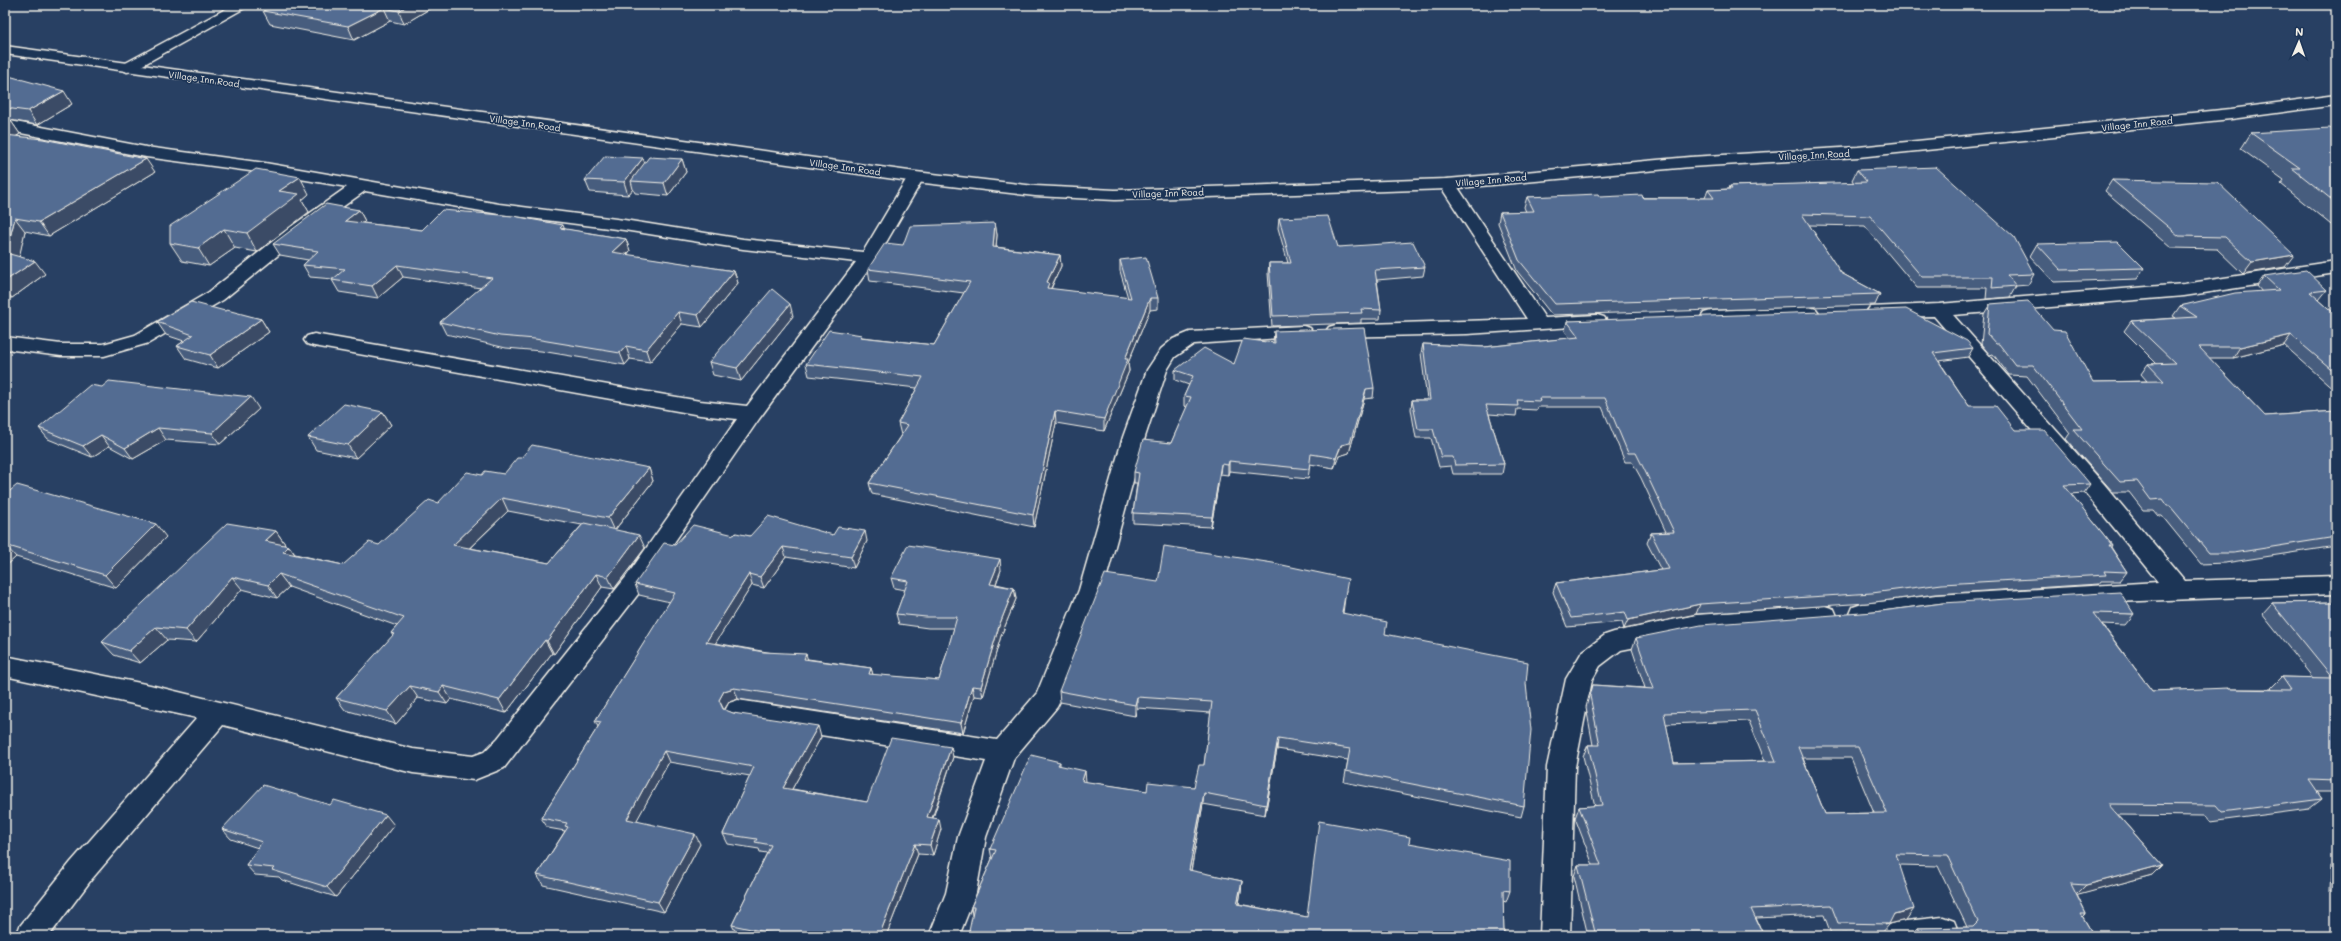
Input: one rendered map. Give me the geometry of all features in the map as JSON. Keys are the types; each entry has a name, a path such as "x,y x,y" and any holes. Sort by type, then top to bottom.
{"street":[{"path":"127,68 243,5"},
{"name":"Village Inn Road","path":"5,50 916,177 1035,191 1115,195 1447,184 1682,163 1858,152 1964,142 2223,115 2336,100"},
{"path":"5,125 138,150 362,185 499,209 624,225 743,244 868,258"},
{"path":"5,666 150,696 217,714 413,761 474,768 494,760 634,583 752,414 868,258 916,177"},
{"path":"1447,184 1539,323"},
{"path":"5,343 61,350 96,350 127,345 142,339 170,321 216,296 298,230 362,185"},
{"path":"1854,312 1938,310 2184,290 2336,267"},
{"path":"1938,310 2096,490 2179,591"},
{"path":"1694,317 1830,313"},
{"path":"944,936 961,893 972,837 1003,752 1048,699 1091,590 1130,452 1157,370 1168,353 1180,343 1206,336 1467,328 1539,323 1618,321"},
{"path":"314,340 700,408 752,414"},
{"path":"1555,936 1561,767 1571,709 1579,679 1591,658 1614,642 1696,625 1867,613 1936,604 2084,594 2336,585"},
{"path":"738,711 1003,752"},
{"path":"31,936 81,871 217,714"},
{"path":"1897,936 1951,930"}],"building":[{"path":"274,5 408,5 399,11 384,8 348,26 263,11"},
{"path":"5,75 64,91 28,111 5,108"},
{"path":"5,120 11,121 5,125"},
{"path":"2330,128 2336,133 2336,203 2292,168 2300,168 2251,133"},
{"path":"5,135 43,139 146,159 39,222 15,218 6,253 35,261 5,281"},
{"path":"605,156 643,158 624,182 585,180"},
{"path":"649,157 682,159 664,183 631,181"},
{"path":"1936,167 2014,237 2034,274 2007,275 2016,286 1992,288 1993,277 1922,277 1870,216 1802,214 1841,273 1880,294 1555,304 1519,260 1500,212 1534,211 1527,197 1598,194 1600,197 1642,195 1643,198 1714,198 1708,190 1732,189 1730,186 1867,182 1857,170"},
{"path":"256,169 300,177 279,191 299,194 247,233 224,229 198,248 170,243 170,226"},
{"path":"2112,180 2217,182 2294,255 2252,262 2225,237 2179,236"},
{"path":"326,204 359,210 345,221 422,230 442,210 513,216 563,225 560,228 626,239 612,252 734,271 698,315 678,312 646,350 626,346 620,353 535,339 500,336 440,322 492,278 397,265 372,286 332,280 345,269 303,265 318,251 273,244"},
{"path":"1328,216 1338,247 1413,242 1425,267 1375,270 1381,310 1361,309 1362,313 1273,316 1269,263 1291,263 1279,218"},
{"path":"995,223 993,247 1060,255 1047,282 1049,283 1047,288 1131,298 1120,260 1146,257 1158,298 1150,298 1125,359 1128,359 1104,419 1055,411 1033,515 869,483 908,425 898,423 923,377 806,364 829,330 862,335 860,337 934,345 970,282 868,269 885,243 903,245 910,226"},
{"path":"2118,242 2144,268 2061,270 2037,244"},
{"path":"2306,270 2327,290 2310,292 2336,315 2336,373 2291,335 2240,347 2199,347 2265,416 2336,411 2336,537 2234,553 2209,553 2170,506 2167,506 2162,499 2151,500 2137,481 2120,482 2073,429 2082,429 2033,365 2015,365 1999,344 1996,344 1987,334 1990,304 2028,301 2053,330 2065,331 2093,382 2164,381 2148,364 2175,363 2131,321 2197,317 2180,306 2235,293 2279,290 2264,276"},
{"path":"772,289 790,304 737,368 709,362"},
{"path":"191,302 261,319 210,355 177,346 193,335 157,322"},
{"path":"1906,309 1967,341 1973,348 1933,353 1969,406 1996,406 2015,430 2044,430 2090,484 2064,485 2112,545 2109,545 2127,572 2104,571 2106,575 1942,584 1872,593 1700,604 1628,620 1625,612 1571,618 1556,583 1669,569 1651,533 1674,532 1636,453 1628,453 1605,398 1539,398 1540,401 1517,400 1518,406 1486,405 1504,464 1455,465 1453,457 1441,457 1433,429 1418,429 1412,400 1430,400 1423,344 1484,347 1579,337 1567,321"},
{"path":"1364,328 1374,388 1366,389 1350,443 1341,445 1336,458 1311,454 1309,469 1229,461 1228,465 1221,464 1212,517 1133,513 1139,473 1134,472 1143,440 1171,443 1191,397 1184,396 1193,376 1175,370 1204,348 1234,364 1243,339 1275,343 1274,331"},
{"path":"109,381 251,397 212,433 158,428 125,448 101,435 83,446 39,428 90,385 102,387"},
{"path":"344,404 383,412 348,445 308,437"},
{"path":"532,445 649,468 608,518 502,498 453,545 549,563 584,523 639,535 608,577 596,574 547,641 545,640 499,700 443,686 439,692 410,686 387,711 336,698 394,634 391,633 404,618 279,574 268,585 232,577 186,630 156,627 129,651 102,642 227,523 276,531 265,541 289,546 283,552 343,565 369,542 379,545 429,500 438,503 467,472 482,475 485,471 504,474 517,458 521,458"},
{"path":"17,485 156,524 105,575 5,545 5,495"},
{"path":"768,516 833,535 838,527 865,531 851,557 783,547 760,577 749,574 706,642 764,652 806,654 804,659 871,668 869,674 939,680 957,617 926,617 896,614 908,581 891,578 908,545 1000,559 990,584 1014,588 999,626 981,687 972,686 961,723 734,688 724,691 719,700 723,709 733,713 818,726 783,788 867,802 891,738 951,747 927,817 939,819 930,845 915,844 879,936 784,936 732,925 771,845 755,842 757,839 723,834 754,767 664,751 627,819 695,834 658,902 537,875 568,827 565,826 567,823 541,818 601,722 595,721 675,593 635,584 664,543 675,545 693,525 734,535 736,533 750,536"},
{"path":"1164,546 1273,563 1348,579 1342,613 1387,622 1385,634 1528,662 1526,684 1531,730 1524,806 1346,771 1350,749 1278,738 1266,805 1204,793 1189,870 1242,881 1237,904 1307,917 1319,821 1410,837 1409,843 1510,861 1510,891 1503,890 1504,936 968,936 974,907 971,907 996,850 990,849 1031,755 1060,762 1058,765 1085,771 1082,781 1147,791 1148,782 1194,787 1199,765 1204,765 1212,702 1137,697 1135,705 1059,691 1105,574 1158,582"},
{"path":"2120,592 2134,614 2093,613 2152,691 2228,688 2291,690 2282,677 2333,678 2272,603 2336,602 2336,781 2309,780 2322,799 2222,812 2216,805 2108,804 2162,865 2086,885 2071,884 2086,914 2081,914 2094,936 1923,936 1918,928 1973,927 1978,922 1947,855 1896,854 1914,909 1894,914 1889,924 1838,923 1831,905 1751,909 1762,932 1720,936 1596,936 1578,865 1601,865 1579,807 1602,805 1588,745 1600,745 1590,696 1593,685 1654,689 1636,638 1701,625 1874,612 1943,603","holes":["1755,710 1776,761 1674,763 1664,713","1798,747 1858,747 1887,813 1825,814"]},
{"path":"263,785 330,805 334,800 386,815 327,887 272,870 274,868 246,865 262,842 222,829"}]}
